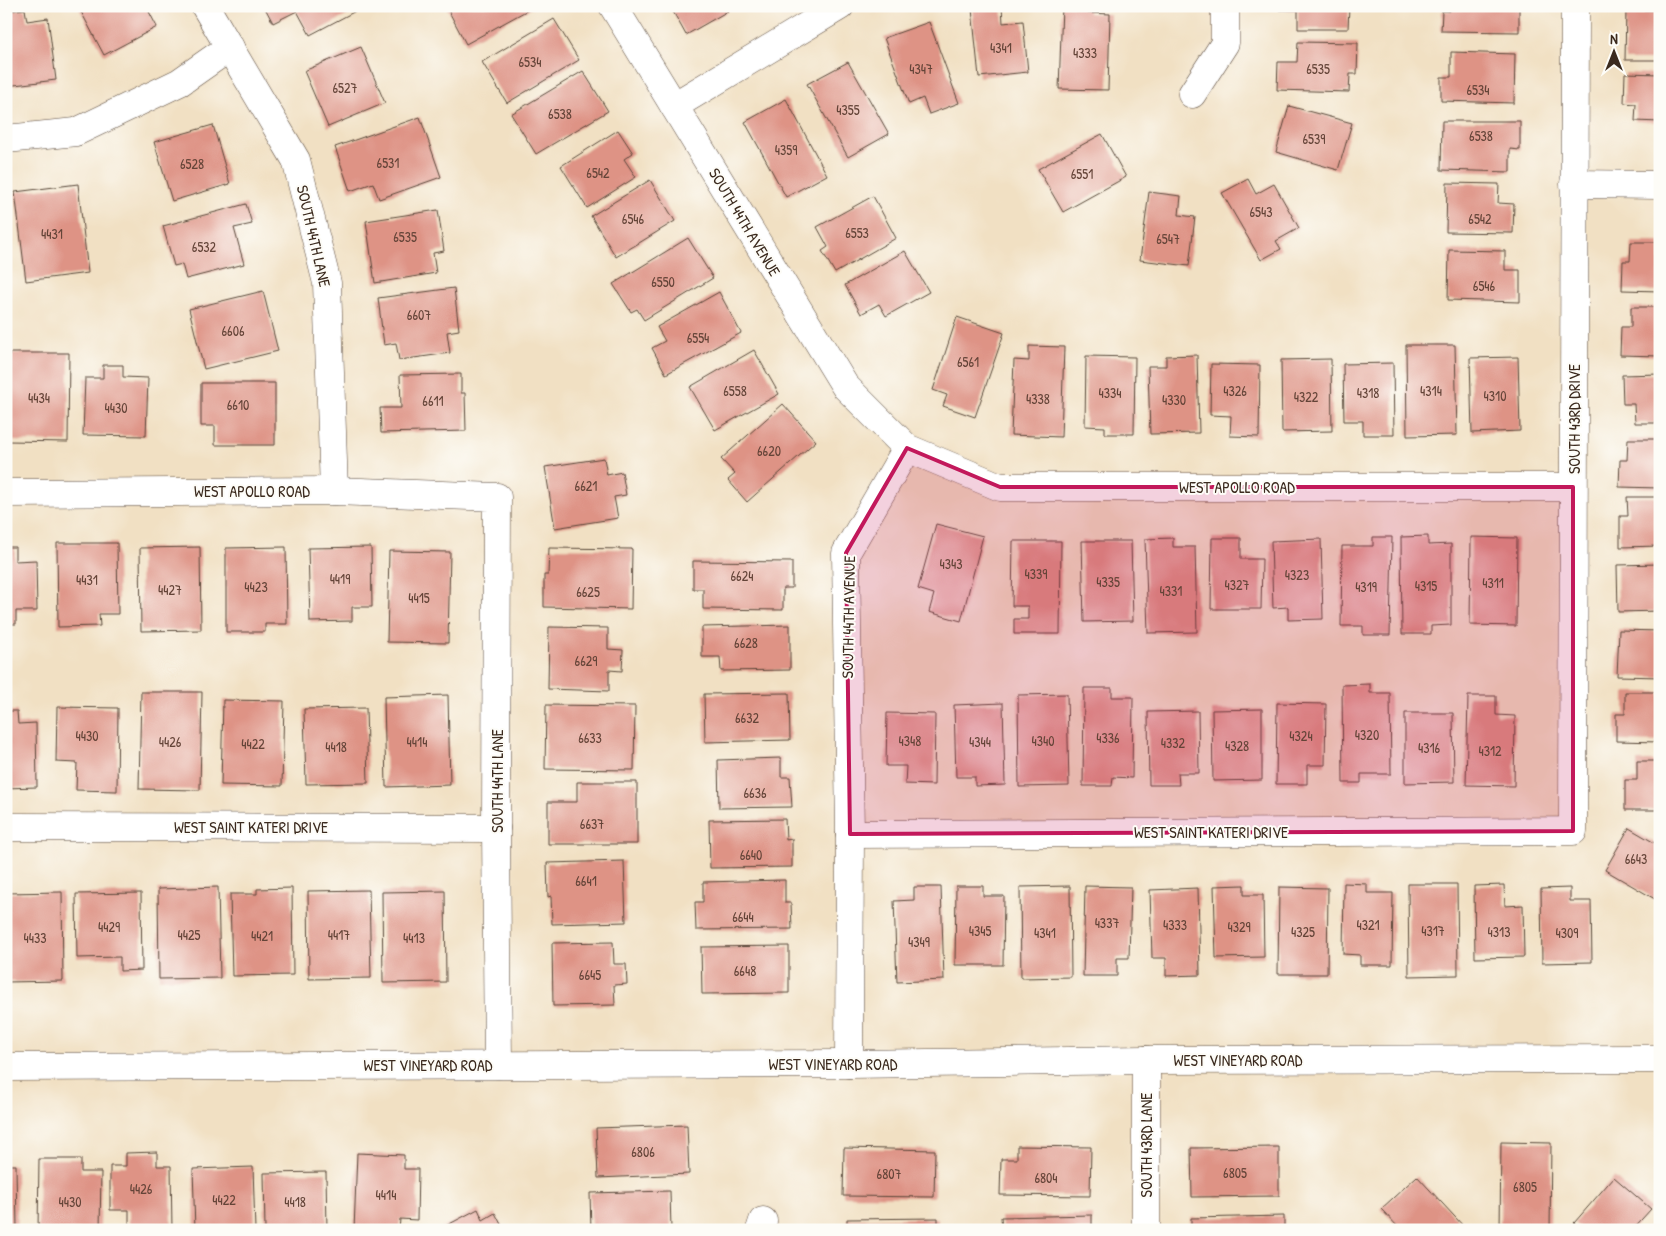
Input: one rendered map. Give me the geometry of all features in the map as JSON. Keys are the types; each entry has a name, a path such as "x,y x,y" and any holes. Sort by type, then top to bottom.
{"street":[{"name":"SOUTH 44TH LANE","path":"205,6 296,160 327,283 334,491"},
{"name":"SOUTH 44TH AVENUE","path":"613,6 845,386 907,448 846,553 850,834 849,1064"},
{"path":"674,106 840,6"},
{"path":"1192,94 1226,43 1226,6"},
{"name":"SOUTH 43RD DRIVE","path":"1573,831 1575,6"},
{"path":"6,139 76,132 180,82 230,47"},
{"path":"1574,184 1660,185"},
{"name":"WEST APOLLO ROAD","path":"907,448 1000,487 1574,486"},
{"name":"WEST APOLLO ROAD","path":"6,493 334,491 497,497"},
{"name":"SOUTH 44TH LANE","path":"497,497 496,828 498,1065"},
{"name":"WEST SAINT KATERI DRIVE","path":"6,827 496,828"},
{"name":"WEST SAINT KATERI DRIVE","path":"850,834 1573,831"},
{"name":"WEST VINEYARD ROAD","path":"6,1067 1660,1059"},
{"name":"SOUTH 43RD LANE","path":"1146,1060 1146,1230"}],"highlighted area":[{"path":"907,448 1000,487 1573,487 1573,831 850,834 846,553"}],"building":[{"path":"78,6 146,6 157,27 104,55"},
{"path":"264,6 365,6 310,35 297,11 273,23"},
{"path":"446,6 535,6 466,44"},
{"path":"670,6 725,6 728,11 686,35"},
{"path":"1002,6 1003,23 1023,21 1028,72 979,77 972,9"},
{"path":"1062,6 1089,6 1088,13 1110,14 1108,90 1059,89"},
{"path":"1280,6 1349,6 1348,29 1298,29 1298,10 1279,10"},
{"path":"1450,6 1519,6 1519,32 1441,31 1442,11 1450,11"},
{"path":"25,9 27,21 48,18 56,80 6,86 6,11"},
{"path":"1626,10 1660,10 1660,60 1625,60"},
{"path":"554,19 579,60 507,103 482,62"},
{"path":"929,22 959,103 929,114 923,98 909,104 884,38"},
{"path":"1298,42 1358,43 1357,74 1350,74 1349,92 1277,90 1278,62 1297,62"},
{"path":"361,47 385,103 328,127 304,71"},
{"path":"1451,52 1515,54 1514,103 1441,101 1441,77 1451,77"},
{"path":"848,62 889,134 848,157 807,84"},
{"path":"583,71 608,111 536,154 511,114"},
{"path":"1625,73 1660,74 1660,122 1635,121 1636,104 1624,103"},
{"path":"786,99 827,175 786,197 745,122"},
{"path":"1289,106 1352,123 1338,170 1276,152"},
{"path":"420,117 441,177 379,199 373,183 350,191 335,147"},
{"path":"1442,121 1520,121 1520,150 1510,149 1510,172 1441,170"},
{"path":"213,125 230,184 172,201 154,142"},
{"path":"618,130 633,153 624,159 636,177 587,208 561,166"},
{"path":"1102,134 1126,177 1063,212 1038,169"},
{"path":"1248,179 1256,194 1274,184 1299,228 1276,241 1281,249 1261,260 1222,193"},
{"path":"650,180 675,221 616,257 591,216"},
{"path":"1447,183 1499,184 1498,203 1514,204 1513,233 1446,232"},
{"path":"78,184 88,273 26,281 15,192"},
{"path":"1149,192 1181,196 1179,215 1195,217 1189,266 1140,260"},
{"path":"873,196 896,238 835,273 822,251 828,247 817,227"},
{"path":"246,204 252,224 234,228 244,264 186,279 182,264 174,266 163,226"},
{"path":"438,210 444,251 433,253 436,273 375,283 366,221"},
{"path":"688,238 713,278 644,320 637,309 631,312 613,284"},
{"path":"1631,242 1660,242 1660,291 1622,290 1623,261 1630,261"},
{"path":"1449,250 1505,251 1505,270 1520,270 1520,302 1448,300"},
{"path":"905,251 929,292 886,316 879,304 861,314 845,285"},
{"path":"454,288 459,330 447,332 450,353 399,360 396,343 384,345 378,298"},
{"path":"263,291 278,351 204,369 189,309"},
{"path":"719,292 741,333 666,374 652,348 665,341 657,327"},
{"path":"1631,307 1660,307 1660,356 1620,355 1621,327 1631,327"},
{"path":"957,317 1004,333 975,417 943,406 947,395 933,390"},
{"path":"1406,345 1455,345 1457,435 1407,436"},
{"path":"1029,346 1064,347 1061,437 1011,435 1014,360 1029,361"},
{"path":"754,350 779,394 715,430 690,387"},
{"path":"9,353 69,353 68,442 8,441"},
{"path":"1197,355 1199,433 1150,434 1148,366 1166,366 1166,356"},
{"path":"1086,356 1135,357 1134,434 1105,434 1105,427 1085,426"},
{"path":"1518,357 1520,431 1472,433 1470,358"},
{"path":"1331,359 1332,431 1282,432 1281,360"},
{"path":"1393,363 1394,435 1363,435 1363,421 1344,421 1343,364"},
{"path":"1211,364 1260,365 1259,437 1230,436 1231,416 1210,415"},
{"path":"103,365 123,365 123,377 148,378 146,436 83,435 85,378 103,378"},
{"path":"461,374 461,393 465,393 466,431 381,433 380,408 401,408 400,375"},
{"path":"1660,374 1660,423 1635,423 1634,404 1623,404 1622,375"},
{"path":"201,383 275,383 275,445 215,445 215,426 201,426"},
{"path":"783,404 816,441 747,502 728,480 735,474 721,459"},
{"path":"1628,439 1660,439 1660,488 1619,487 1620,460 1627,460"},
{"path":"604,458 607,475 622,472 626,495 614,497 618,518 555,528 545,467"},
{"path":"1627,497 1660,497 1660,546 1620,547 1620,516 1628,516"},
{"path":"936,524 983,536 961,621 929,612 934,594 918,589"},
{"path":"1428,536 1428,545 1451,544 1451,625 1431,626 1431,634 1402,634 1401,537"},
{"path":"1373,537 1392,537 1390,635 1363,635 1363,626 1341,626 1342,546 1373,546"},
{"path":"1471,537 1517,538 1516,626 1470,625"},
{"path":"1173,538 1173,547 1195,547 1197,632 1148,633 1145,539"},
{"path":"1212,538 1241,538 1241,559 1262,559 1261,609 1211,609"},
{"path":"1321,539 1323,619 1288,620 1288,607 1273,608 1271,541"},
{"path":"1013,541 1061,541 1060,634 1014,634 1014,619 1028,619 1028,606 1012,606"},
{"path":"1082,541 1131,541 1133,621 1084,622"},
{"path":"57,543 117,543 118,614 99,614 100,626 58,627"},
{"path":"6,547 15,547 15,561 36,560 37,611 16,611 16,624 6,624"},
{"path":"200,547 201,630 141,631 140,548"},
{"path":"286,547 287,624 265,624 265,632 226,632 226,548"},
{"path":"371,547 372,607 352,607 352,621 310,622 308,548"},
{"path":"549,548 632,549 631,609 544,607 544,575 548,575"},
{"path":"389,551 450,552 448,643 387,642"},
{"path":"693,561 792,562 792,588 783,588 783,610 703,609 703,589 693,589"},
{"path":"1660,564 1660,611 1618,612 1617,565"},
{"path":"790,625 790,670 721,671 720,657 702,657 702,627"},
{"path":"549,627 608,628 608,649 623,650 622,671 609,670 609,691 548,689"},
{"path":"1619,630 1660,631 1660,677 1617,676"},
{"path":"1370,684 1370,693 1390,693 1391,774 1361,774 1361,783 1343,783 1342,685"},
{"path":"1084,688 1112,688 1112,697 1133,697 1132,778 1113,777 1112,786 1083,786"},
{"path":"141,692 202,692 200,790 139,789"},
{"path":"1625,692 1660,692 1660,742 1616,741 1616,714 1625,714"},
{"path":"789,693 790,740 705,742 704,694"},
{"path":"1067,694 1069,786 1019,787 1018,695"},
{"path":"448,695 450,785 386,787 384,697"},
{"path":"1468,696 1496,696 1496,715 1515,716 1514,786 1466,785"},
{"path":"223,700 284,701 282,786 221,785"},
{"path":"1003,703 1005,785 975,786 975,777 956,777 954,705"},
{"path":"1277,703 1326,704 1325,765 1307,765 1307,784 1276,784"},
{"path":"546,705 635,706 634,770 545,769"},
{"path":"57,707 118,708 117,791 76,790 77,763 56,762"},
{"path":"366,708 368,783 306,784 304,709"},
{"path":"1262,709 1262,780 1213,781 1212,710"},
{"path":"6,711 17,711 18,724 36,723 37,787 6,788"},
{"path":"1198,711 1199,773 1178,773 1179,785 1149,785 1148,712"},
{"path":"887,713 935,714 934,785 905,784 906,766 886,766"},
{"path":"1405,713 1453,713 1454,782 1405,783"},
{"path":"781,758 781,777 790,777 792,807 719,808 718,760"},
{"path":"1637,761 1660,761 1660,810 1625,810 1625,780 1637,780"},
{"path":"577,782 637,782 637,844 548,844 548,802 577,802"},
{"path":"785,819 786,840 792,839 792,867 710,868 709,820"},
{"path":"1629,828 1660,846 1660,902 1605,870"},
{"path":"624,861 626,922 552,924 551,896 548,897 547,863"},
{"path":"785,880 785,903 791,903 792,929 696,930 695,902 703,902 703,882"},
{"path":"1344,883 1367,884 1367,893 1393,893 1392,965 1360,965 1360,955 1343,954"},
{"path":"1408,884 1457,884 1458,975 1409,976"},
{"path":"1244,885 1244,895 1263,895 1264,957 1216,958 1214,886"},
{"path":"1504,885 1505,906 1523,905 1524,957 1475,958 1474,886"},
{"path":"956,886 983,886 983,896 1004,896 1003,965 955,965"},
{"path":"1070,886 1071,977 1021,978 1020,887"},
{"path":"1085,886 1131,887 1129,958 1117,958 1117,976 1083,976"},
{"path":"218,887 220,978 159,979 158,889"},
{"path":"914,887 941,887 944,980 897,982 894,901 914,900"},
{"path":"1279,887 1328,888 1327,974 1278,974"},
{"path":"292,888 293,975 232,976 230,894 257,894 257,889"},
{"path":"1198,888 1200,975 1166,976 1166,958 1152,958 1150,890"},
{"path":"1570,888 1570,901 1591,901 1592,962 1542,963 1541,889"},
{"path":"369,890 371,978 309,979 308,891"},
{"path":"445,891 446,982 383,983 382,892"},
{"path":"62,892 63,981 6,982 6,893"},
{"path":"141,893 142,970 120,971 120,957 77,958 76,894"},
{"path":"613,942 614,964 626,964 627,984 614,985 615,1005 553,1006 552,943"},
{"path":"789,946 789,993 702,994 701,947"},
{"path":"687,1125 689,1174 598,1178 596,1128"},
{"path":"1501,1142 1551,1143 1550,1230 1500,1230"},
{"path":"1017,1146 1091,1147 1090,1196 1000,1195 1001,1159 1017,1159"},
{"path":"1279,1147 1279,1196 1192,1197 1191,1148"},
{"path":"844,1148 935,1150 934,1197 843,1196"},
{"path":"157,1152 157,1166 171,1166 172,1230 129,1230 129,1210 110,1210 110,1166 126,1166 126,1153"},
{"path":"357,1153 404,1155 404,1169 418,1169 417,1220 400,1219 399,1230 354,1230"},
{"path":"39,1159 81,1159 81,1172 101,1172 100,1230 38,1230"},
{"path":"6,1165 16,1165 17,1230 6,1230"},
{"path":"253,1167 255,1230 195,1230 193,1169"},
{"path":"326,1172 327,1230 265,1230 264,1173"},
{"path":"1417,1176 1467,1230 1401,1230 1381,1209"},
{"path":"1614,1177 1651,1209 1632,1230 1582,1230 1574,1223"},
{"path":"670,1191 671,1230 591,1230 590,1193"},
{"path":"478,1209 483,1220 495,1213 504,1230 438,1230"},
{"path":"1092,1215 1092,1230 1002,1230 1001,1217"},
{"path":"1284,1216 1284,1230 1191,1230 1191,1218"},
{"path":"938,1218 938,1230 847,1230 847,1219"}]}
